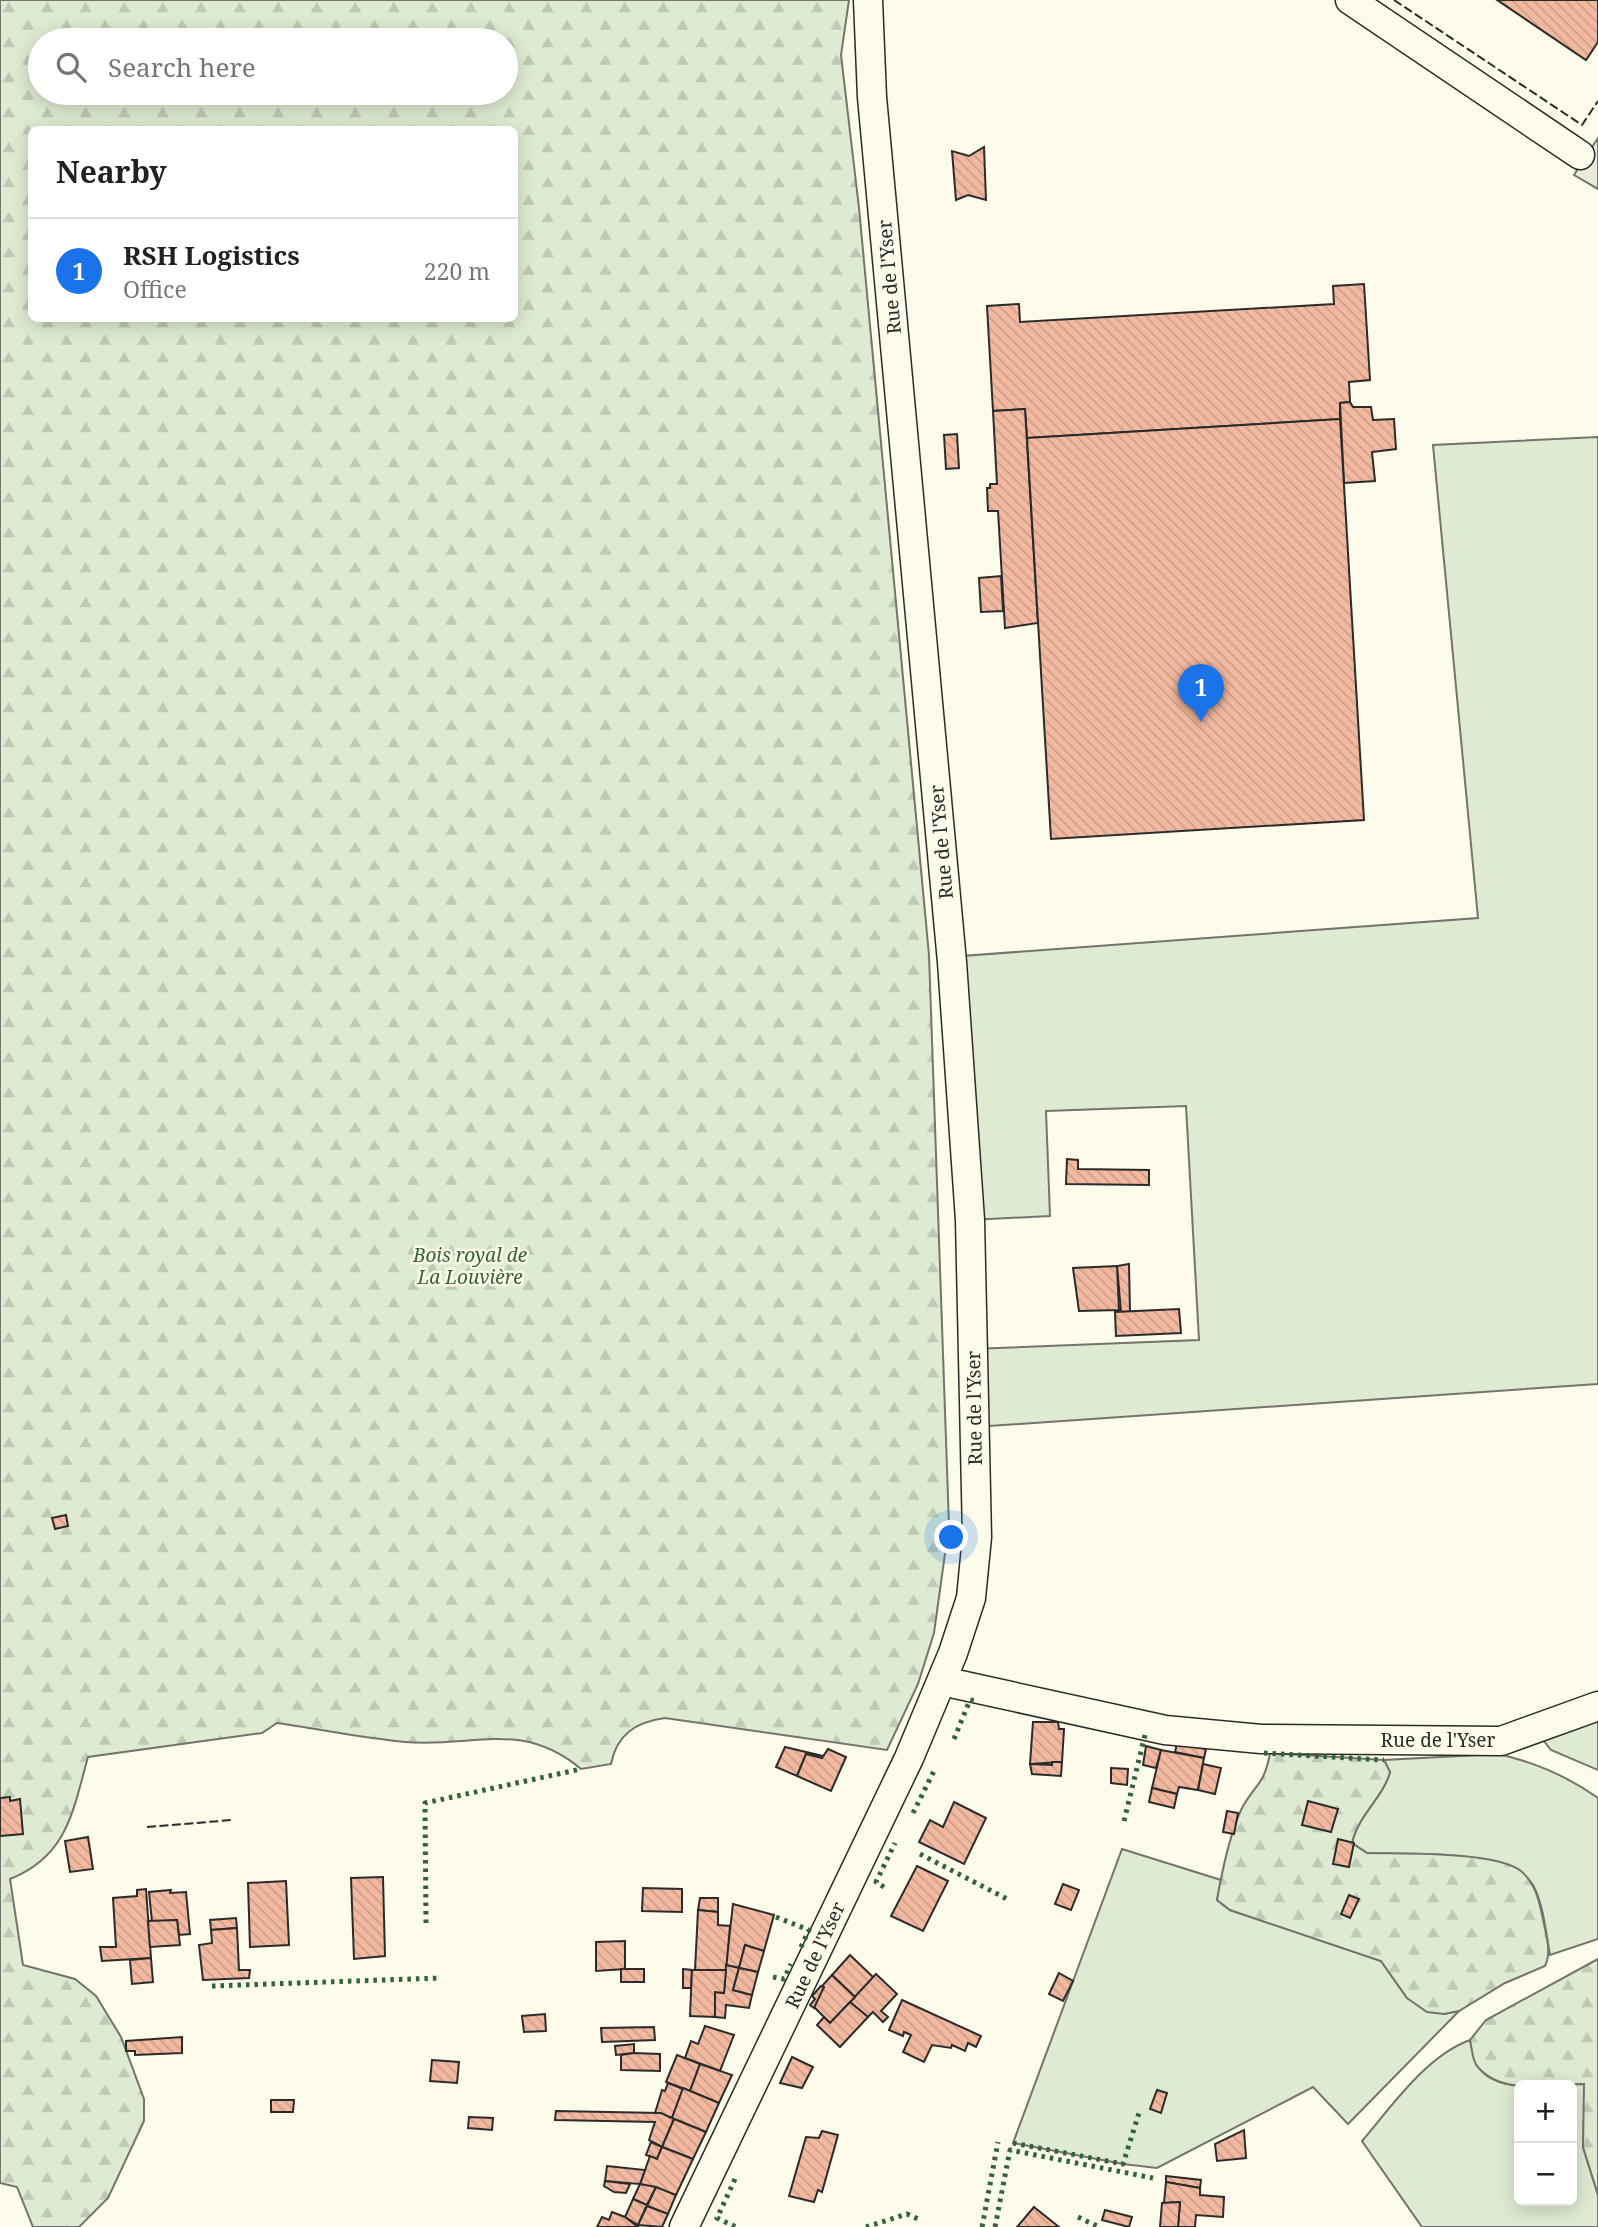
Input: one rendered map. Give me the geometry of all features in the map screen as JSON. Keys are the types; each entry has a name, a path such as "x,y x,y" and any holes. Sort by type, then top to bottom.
{"street":[{"name":"Rue de l'Yser","path":"684,2227 903,1770 942,1681 971,1598 977,1537 970,1220 952,962 872,97 868,0"},
{"path":"1350,0 1580,155"},
{"name":"Rue de l'Yser","path":"942,1681 1165,1730 1261,1739 1501,1741 1598,1706"}],"green space":[{"name":"Bois royal de La Louvière","path":"0,0 849,0 841,55 859,208 929,955 949,1525 934,1633 918,1684 887,1750 665,1718 629,1731 618,1745 611,1764 581,1769 559,1754 517,1740 405,1742 277,1723 262,1733 88,1757 72,1813 56,1844 45,1858 10,1879 23,1965 75,1979 96,1996 121,2037 144,2099 144,2121 108,2198 79,2227 33,2227 17,2187 0,2183"},
{"path":"1598,437 1598,1384 975,1427 973,1349 1199,1340 1186,1106 1046,1111 1050,1216 970,1220 962,956 1478,918 1433,445"},
{"path":"1598,1715 1598,1770 1551,1750 1540,1736"},
{"path":"1270,1753 1384,1760 1390,1772 1387,1781 1359,1824 1352,1843 1367,1853 1470,1857 1491,1860 1521,1871 1533,1887 1540,1906 1548,1949 1545,1966 1505,1983 1459,2011 1444,2014 1427,2012 1407,1998 1381,1961 1230,1910 1217,1900 1226,1854 1237,1820 1246,1801 1262,1779"},
{"path":"1498,1754 1550,1771 1598,1798 1598,1939 1550,1955 1534,1887 1522,1874 1505,1865 1458,1856 1367,1853 1352,1843 1359,1824 1387,1781 1390,1772 1384,1760"},
{"path":"1122,1849 1221,1880 1217,1900 1230,1910 1381,1961 1407,1998 1444,2014 1459,2011 1348,2124 1313,2087 1157,2168 1013,2143"},
{"path":"1598,1959 1598,2195 1583,2147 1584,2084 1577,2084 1577,2080 1514,2080 1513,2085 1487,2076 1477,2066 1470,2040 1486,2020"},
{"path":"1470,2040 1479,2068 1484,2074 1498,2082 1514,2085 1514,2206 1577,2206 1577,2084 1585,2084 1583,2147 1598,2195 1598,2227 1422,2227 1362,2141 1411,2083 1454,2047"}],"shaded area":[{"path":"1598,138 1598,189 1574,175"}],"building":[{"path":"1497,0 1598,0 1598,42 1586,60"},
{"path":"984,147 986,200 968,195 956,200 952,151 969,156"},
{"path":"1364,284 1370,380 1349,382 1350,402 1340,403 1340,419 1027,438 1025,409 993,411 987,306 1019,304 1020,322 1334,304 1333,286"},
{"path":"1350,402 1353,407 1371,407 1373,420 1394,419 1396,449 1372,452 1375,481 1344,483 1340,403"},
{"path":"1025,409 1038,623 1005,628 998,511 988,511 987,488 990,488 990,484 997,484 993,411"},
{"path":"1340,419 1364,820 1051,839 1027,438"},
{"path":"957,434 959,468 946,469 944,435"},
{"path":"1001,576 1003,611 981,612 979,578"},
{"path":"1067,1159 1078,1160 1078,1169 1149,1170 1149,1185 1066,1184"},
{"path":"1129,1264 1130,1312 1121,1312 1117,1266"},
{"path":"1117,1266 1119,1310 1079,1311 1073,1268"},
{"path":"1179,1309 1181,1333 1116,1336 1115,1312"},
{"path":"66,1515 68,1526 55,1529 52,1518"},
{"path":"1033,1722 1058,1722 1059,1729 1064,1729 1062,1762 1030,1764"},
{"path":"1177,1744 1206,1749 1204,1758 1175,1752"},
{"path":"1146,1746 1161,1750 1156,1768 1143,1765"},
{"path":"785,1747 823,1756 806,1754 797,1776 776,1767"},
{"path":"828,1749 846,1757 831,1791 797,1776 806,1754 822,1758"},
{"path":"1161,1750 1204,1758 1198,1790 1179,1787 1177,1794 1152,1788"},
{"path":"1052,1762 1062,1762 1061,1776 1032,1774 1030,1764 1052,1765"},
{"path":"1203,1764 1221,1768 1215,1794 1198,1790"},
{"path":"1111,1768 1128,1769 1127,1785 1111,1783"},
{"path":"1152,1788 1177,1794 1174,1808 1149,1802"},
{"path":"10,1797 10,1801 20,1799 23,1834 0,1836 0,1798"},
{"path":"1308,1801 1338,1809 1331,1832 1302,1825"},
{"path":"954,1802 986,1818 964,1864 919,1842 930,1820 943,1827"},
{"path":"1227,1811 1238,1813 1234,1834 1223,1832"},
{"path":"88,1837 93,1869 70,1872 65,1841"},
{"path":"1338,1839 1354,1843 1349,1867 1333,1864"},
{"path":"917,1866 948,1881 923,1931 891,1916"},
{"path":"383,1877 385,1956 354,1959 351,1878"},
{"path":"286,1881 289,1945 250,1947 248,1883"},
{"path":"1063,1884 1079,1890 1071,1910 1055,1904"},
{"path":"643,1888 682,1889 682,1912 642,1911"},
{"path":"146,1889 151,1958 102,1961 100,1947 116,1947 113,1898 137,1896 137,1890"},
{"path":"171,1890 170,1893 186,1892 190,1934 179,1935 177,1920 152,1922 149,1892"},
{"path":"1349,1895 1359,1899 1350,1918 1341,1914"},
{"path":"700,1898 718,1898 718,1912 698,1910"},
{"path":"733,1904 774,1915 764,1951 745,1945 739,1968 726,1965"},
{"path":"698,1910 718,1912 718,1925 730,1926 726,1970 695,1970"},
{"path":"236,1918 237,1928 211,1930 210,1920"},
{"path":"177,1920 180,1945 150,1947 148,1921"},
{"path":"237,1928 239,1970 250,1970 249,1978 203,1980 199,1945 212,1943 211,1930"},
{"path":"625,1941 625,1969 596,1971 596,1942"},
{"path":"745,1945 764,1951 758,1972 739,1968"},
{"path":"850,1955 874,1978 855,1997 832,1975"},
{"path":"151,1958 153,1982 132,1984 130,1960"},
{"path":"726,1965 739,1968 733,1990 752,1995 749,2008 726,2005 725,2018 715,2017 715,1992 724,1993"},
{"path":"739,1968 758,1972 752,1995 733,1990"},
{"path":"621,1969 644,1969 644,1982 621,1982"},
{"path":"683,1969 692,1970 691,1988 683,1988"},
{"path":"692,1970 726,1970 724,1993 715,1992 715,2017 690,2016"},
{"path":"1059,1973 1073,1981 1063,2001 1049,1994"},
{"path":"876,1974 897,1994 881,2011 888,2017 883,2022 873,2012 868,2017 850,2002"},
{"path":"832,1975 855,1997 830,2023 814,2007 822,1986"},
{"path":"821,1986 824,1987 814,2008 810,2005 815,1999 812,1996"},
{"path":"902,2000 981,2036 976,2047 968,2043 965,2051 952,2045 951,2048 932,2045 924,2062 903,2052 911,2035 904,2032 903,2036 889,2030"},
{"path":"850,2002 868,2017 840,2047 817,2025 824,2017 830,2023"},
{"path":"545,2014 546,2031 524,2032 522,2016"},
{"path":"705,2026 734,2035 720,2071 685,2058 691,2041 698,2044"},
{"path":"654,2027 655,2040 602,2042 601,2028"},
{"path":"182,2037 182,2053 135,2055 135,2051 126,2051 126,2041"},
{"path":"634,2044 634,2053 616,2055 615,2046"},
{"path":"660,2054 660,2071 621,2070 621,2055"},
{"path":"677,2055 700,2064 690,2091 666,2082"},
{"path":"792,2057 813,2067 802,2088 780,2083"},
{"path":"432,2060 459,2062 457,2083 430,2081"},
{"path":"700,2064 732,2075 719,2103 690,2091"},
{"path":"668,2083 683,2089 672,2118 655,2113 662,2090 665,2091"},
{"path":"683,2088 719,2103 706,2132 672,2118"},
{"path":"1157,2090 1167,2093 1161,2113 1150,2109"},
{"path":"271,2100 294,2100 293,2112 271,2112"},
{"path":"556,2111 661,2113 674,2119 662,2147 649,2140 655,2122 555,2120"},
{"path":"469,2117 493,2118 492,2130 468,2128"},
{"path":"674,2119 706,2132 693,2159 662,2147"},
{"path":"1244,2130 1246,2158 1217,2161 1215,2144"},
{"path":"822,2131 838,2135 822,2192 818,2190 814,2202 789,2196 806,2137 819,2138"},
{"path":"651,2142 662,2147 657,2159 646,2155"},
{"path":"662,2147 693,2159 676,2195 640,2184 650,2156 657,2159"},
{"path":"607,2166 645,2170 640,2184 605,2181"},
{"path":"1166,2176 1201,2180 1200,2188 1166,2182"},
{"path":"605,2181 630,2184 626,2193 614,2192 604,2186"},
{"path":"1166,2182 1200,2188 1200,2195 1224,2197 1223,2217 1196,2215 1195,2227 1178,2227 1180,2202 1164,2203"},
{"path":"640,2184 656,2187 647,2205 633,2199"},
{"path":"656,2187 676,2195 668,2214 647,2206"},
{"path":"633,2199 647,2205 638,2225 625,2217"},
{"path":"1180,2202 1178,2227 1160,2227 1162,2203"},
{"path":"647,2206 668,2214 662,2227 638,2225"},
{"path":"1034,2207 1059,2227 1017,2227"},
{"path":"1105,2210 1132,2217 1129,2227 1102,2220"},
{"path":"612,2212 625,2217 638,2227 597,2227 602,2217 609,2220"}],"hedge":[{"path":"954,1739 970,1700 975,1701"},
{"path":"1124,1821 1145,1735 1142,1735"},
{"path":"1264,1753 1384,1760"},
{"path":"426,1923 425,1803 581,1769"},
{"path":"913,1813 934,1771"},
{"path":"884,1887 876,1882 895,1843"},
{"path":"920,1854 1009,1900"},
{"path":"776,1917 809,1930 800,1949"},
{"path":"773,1977 784,1979 791,1964"},
{"path":"212,1986 440,1978"},
{"path":"1013,2143 1123,2164 1139,2113"},
{"path":"982,2227 998,2142"},
{"path":"995,2227 1010,2150 1153,2178"},
{"path":"735,2179 717,2218 736,2227"},
{"path":"866,2227 907,2214 918,2219"},
{"path":"1078,2217 1099,2227"}],"fence":[{"path":"1394,0 1582,125 1598,101"},
{"path":"147,1827 232,1820"}],"place":[{"name":"RSH Logistics","path":"1201,722"}]}
